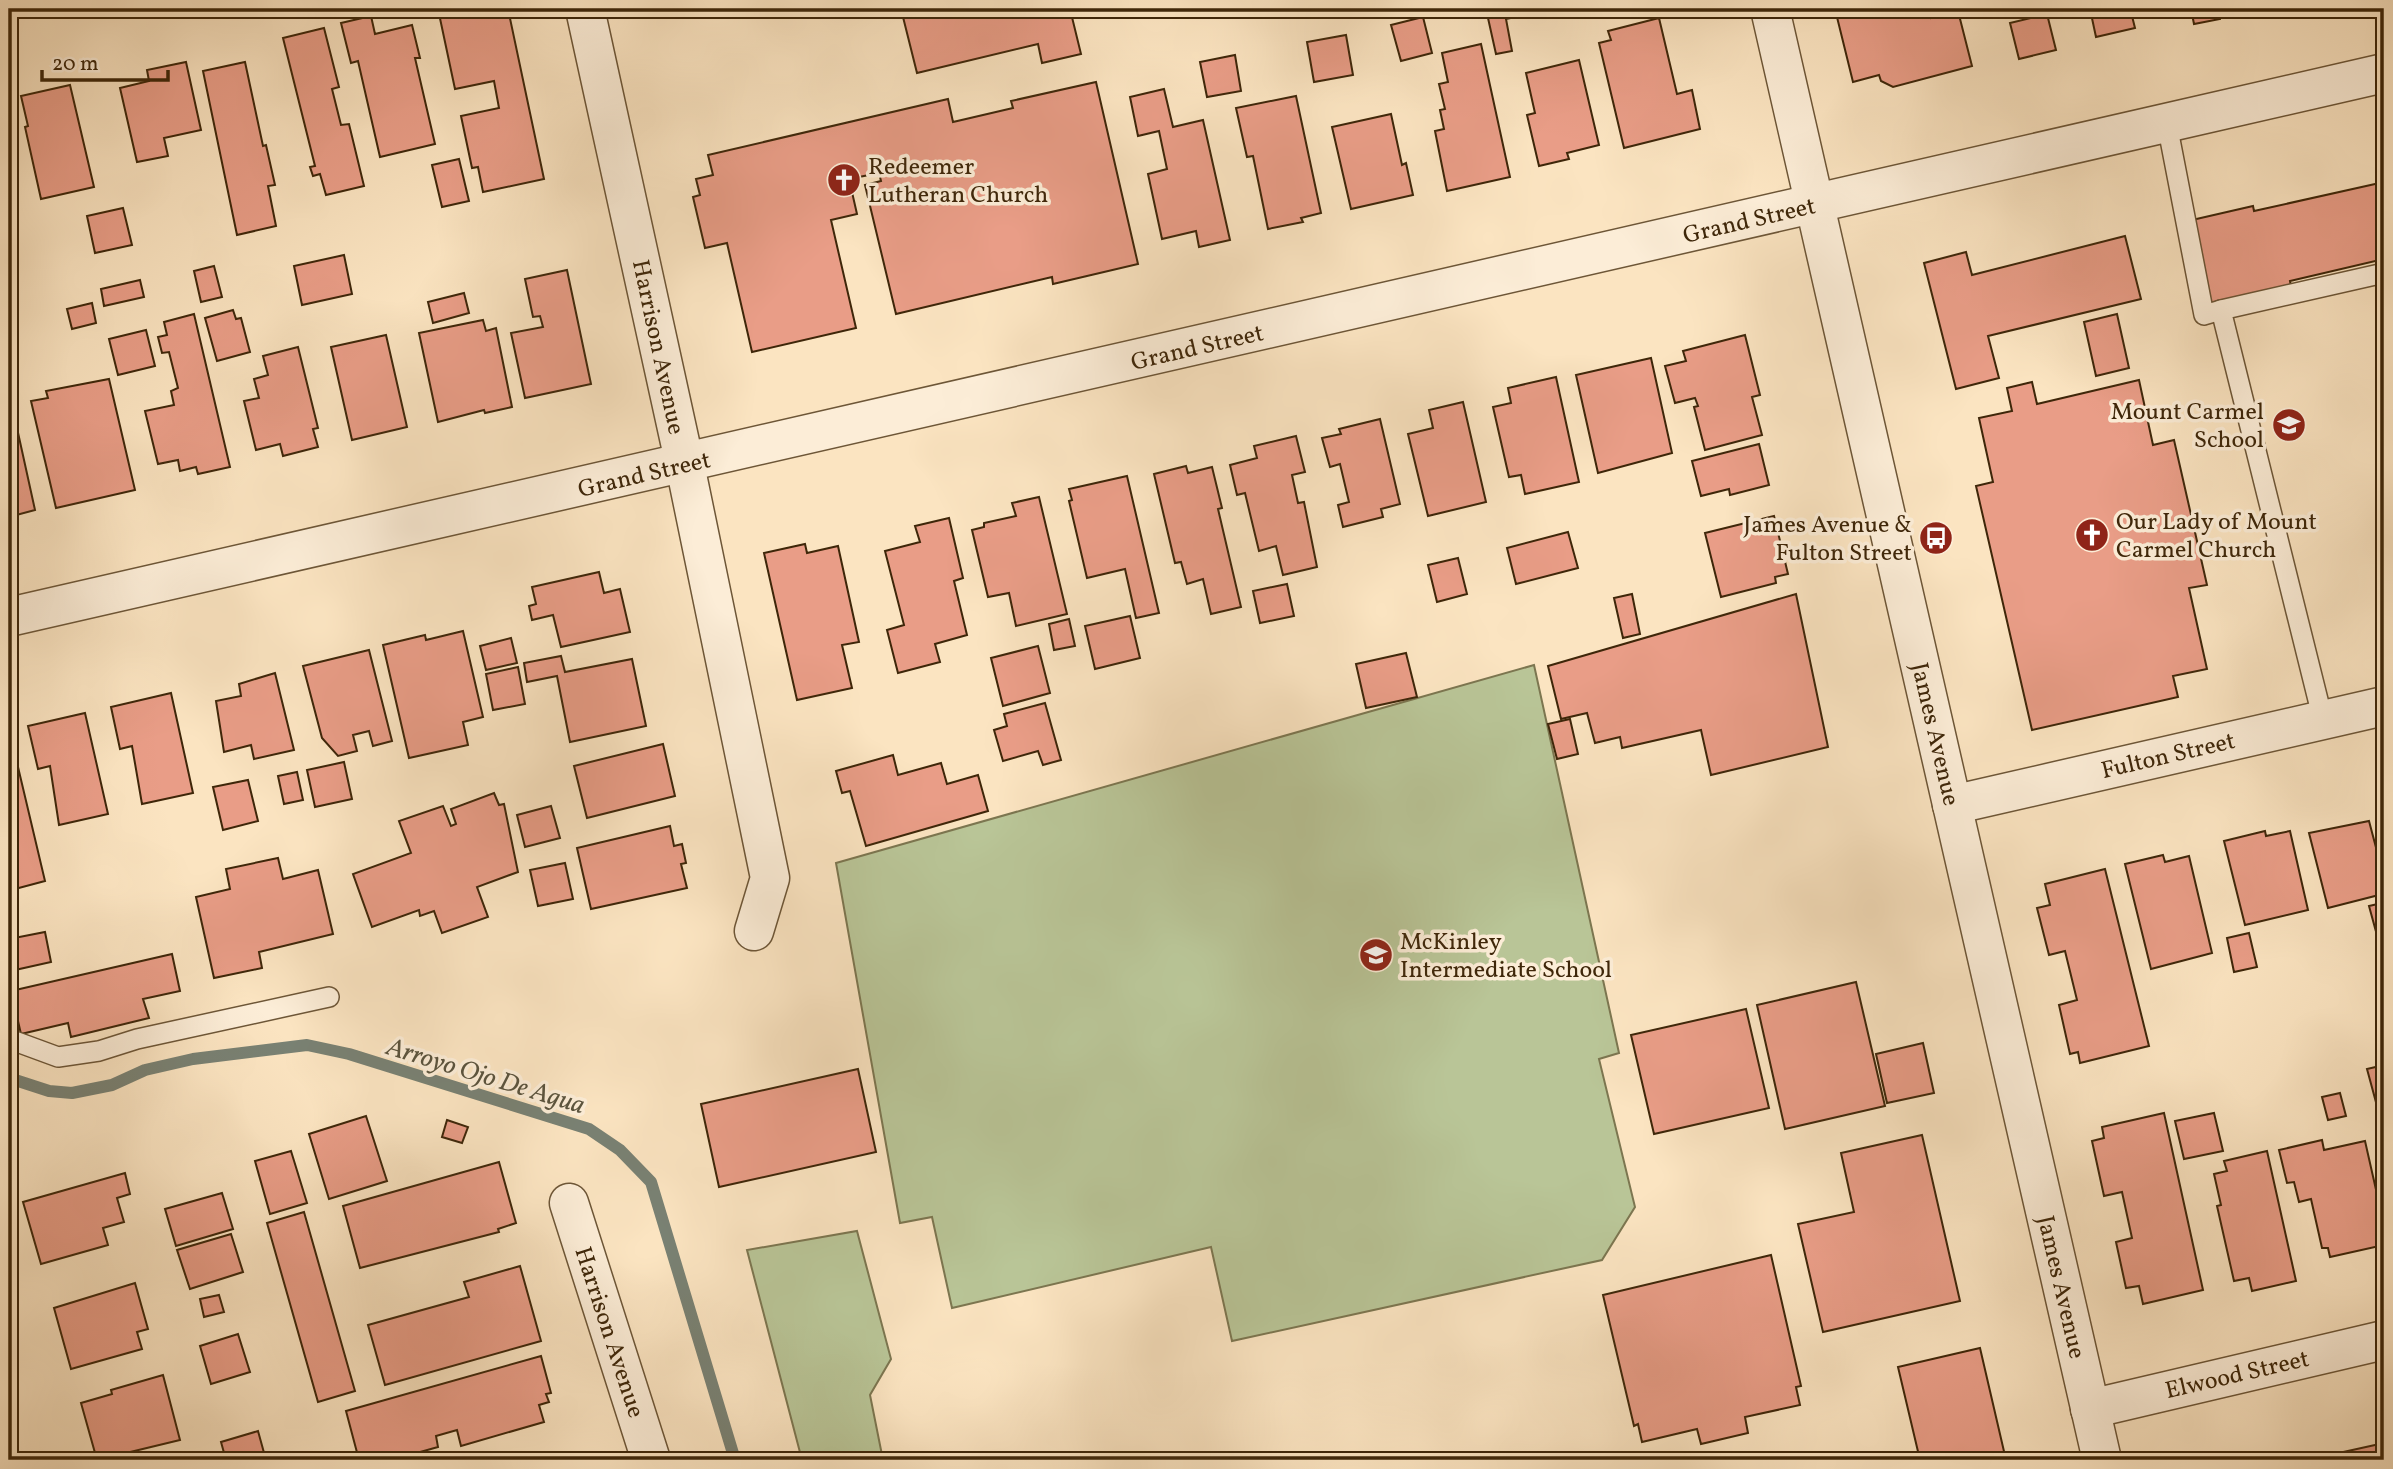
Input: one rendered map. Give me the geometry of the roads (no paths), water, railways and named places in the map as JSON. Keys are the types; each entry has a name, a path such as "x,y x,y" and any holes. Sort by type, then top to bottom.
{"street":[{"name":"Harrison Avenue","path":"585,9 685,465 769,878 754,931"},
{"name":"James Avenue","path":"1770,9 2102,1460"},
{"name":"Grand Street","path":"9,617 685,465 2384,74"},
{"name":"Fulton Street","path":"1952,805 2384,706"},
{"name":"Harrison Avenue","path":"569,1203 651,1460"},
{"name":"Elwood Street","path":"2090,1409 2384,1340"}],"lane":[{"path":"2167,124 2204,315 2384,273"},
{"path":"2221,310 2323,720"},
{"path":"9,1039 58,1057 99,1051 137,1039 329,997"}],"waterway":[{"name":"Arroyo Ojo De Agua","path":"9,1078 49,1091 72,1093 112,1085 145,1070 193,1059 307,1045 349,1054 589,1129 620,1150 651,1182 735,1460"}],"place":[{"name":"Redeemer Lutheran Church","path":"844,180"},
{"name":"Mount Carmel School","path":"2289,425"},
{"name":"Our Lady of Mount Carmel Church","path":"2092,535"},
{"name":"James Avenue & Fulton Street","path":"1936,538"},
{"name":"McKinley Intermediate School","path":"1376,955"}]}
